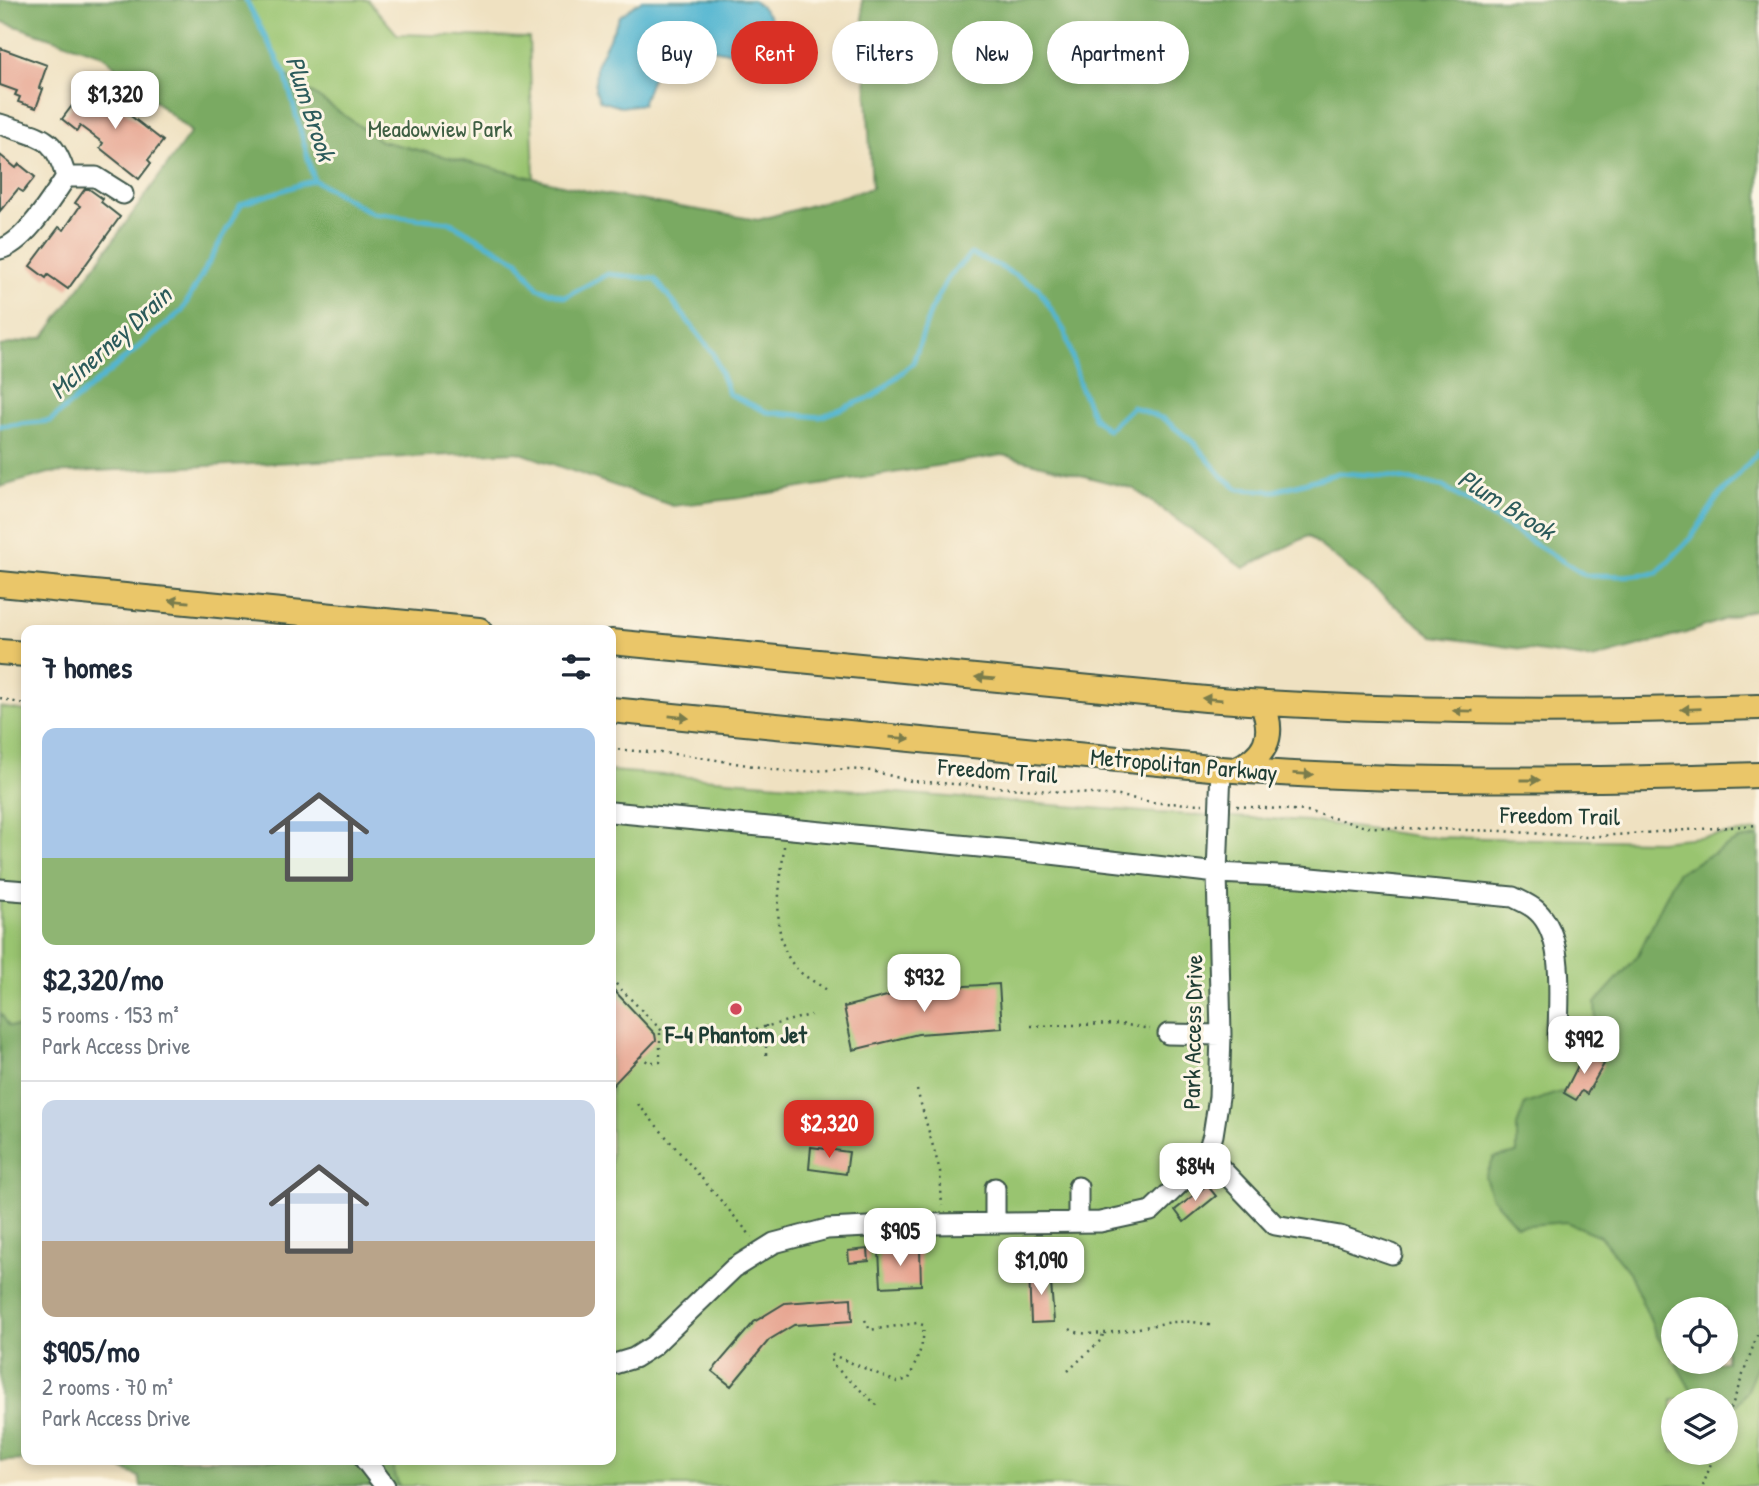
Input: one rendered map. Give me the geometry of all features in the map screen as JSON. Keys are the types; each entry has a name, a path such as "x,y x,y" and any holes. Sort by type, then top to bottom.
{"main road":[{"path":"0,584 426,625"},
{"path":"247,608 286,625"},
{"path":"616,642 1262,703 1517,712 1759,707"},
{"path":"0,652 21,654"},
{"path":"1228,769 1252,762 1266,743 1268,725 1262,703"},
{"name":"Metropolitan Parkway","path":"616,710 1228,769 1359,777 1518,780 1759,775"}],"street":[{"path":"0,124 47,141 60,155 66,177 44,209 9,247 0,249"},
{"path":"66,177 96,177 122,194"},
{"name":"Park Access Drive","path":"616,1363 634,1358 653,1346 734,1268 774,1243 827,1229 1100,1222 1150,1211 1198,1166 1207,1154 1213,1135 1219,1097 1218,805 1228,769"},
{"path":"616,812 1217,873 1301,877 1513,897 1537,911 1554,936 1558,969 1559,1037"},
{"path":"0,888 21,890"},
{"path":"1168,1034 1220,1035"},
{"path":"1207,1154 1275,1225 1340,1236 1392,1254"},
{"path":"1078,1187 1078,1222"},
{"path":"995,1188 995,1223"},
{"path":"369,1465 385,1486"}],"path":[{"path":"0,698 21,704"},
{"name":"Freedom Trail","path":"616,748 686,755 790,772 849,769 872,771 911,781 1121,796 1157,803 1307,811 1366,827 1609,836 1759,825"},
{"path":"786,828 780,884 779,931 782,947 798,970 827,990"},
{"path":"616,984 660,1029 684,1036 730,1034 811,1015"},
{"path":"1031,1026 1121,1024 1168,1034"},
{"path":"766,1025 766,1059"},
{"path":"640,1056 648,1062 660,1062 660,1029"},
{"path":"917,1090 940,1171 942,1224"},
{"path":"638,1104 757,1243"},
{"path":"865,1320 870,1330 917,1323 923,1325 925,1330 909,1379 903,1382 897,1382 833,1355 830,1357 834,1366 879,1407"},
{"path":"1070,1329 1075,1332 1103,1332 1173,1322 1199,1322 1212,1326"},
{"path":"1738,1389 1759,1331"},
{"path":"1068,1371 1102,1339 1103,1332"},
{"path":"1703,1486 1710,1465"}],"green space":[{"path":"0,0 246,0 285,74 381,141 591,192 758,220 872,188 866,84 938,84 938,21 863,21 862,0 1759,0 1759,609 1592,659 1433,636 1308,536 1244,568 1134,489 1003,455 740,498 673,506 518,452 49,473 0,487 0,346 44,337 191,132 102,55 0,21"},
{"name":"Meadowview Park","path":"246,0 368,0 397,34 529,38 538,288 285,74"},
{"path":"0,707 21,710 21,1449 0,1450"},
{"path":"616,771 1157,813 1308,821 1424,837 1659,841 1759,831 1759,1486 165,1486 164,1465 616,1465"},
{"path":"1759,837 1759,1360 1747,1390 1738,1404 1738,1388 1690,1388 1682,1374 1738,1374 1738,1297 1661,1297 1661,1342 1629,1272 1600,1236 1566,1222 1517,1226 1492,1198 1485,1177 1494,1158 1517,1153 1517,1126 1525,1104 1574,1090 1582,1078 1595,1049 1595,1003 1637,957 1677,873 1738,840"},
{"path":"0,1012 9,1026 21,1027 21,1460 0,1461"},
{"path":"109,1465 392,1465 399,1486 141,1486 139,1477"}],"water":[{"path":"642,0 753,0 772,21 731,21 731,53 717,50 717,21 637,21 637,84 650,84 642,104 621,107 600,101 595,89 596,65 620,16"}],"building":[{"path":"0,48 47,65 36,108 18,102 20,97 15,95 17,91 0,85"},
{"path":"92,86 163,141 148,160 151,163 139,179 100,148 103,143 80,126 77,131 62,119"},
{"path":"0,155 16,168 19,164 35,177 23,192 18,189 0,211"},
{"path":"85,189 103,199 101,202 120,217 68,289 30,266 59,227 64,230 80,206 75,203"},
{"path":"999,984 1002,1028 918,1034 853,1050 844,1007 914,989"},
{"path":"616,992 655,1034 656,1040 616,1082"},
{"path":"1585,1052 1604,1064 1587,1094 1582,1091 1576,1100 1564,1093"},
{"path":"811,1147 849,1152 846,1174 809,1169"},
{"path":"1207,1185 1216,1196 1184,1222 1175,1210"},
{"path":"868,1249 869,1261 849,1263 848,1251"},
{"path":"920,1249 921,1285 881,1287 879,1251"},
{"path":"1050,1270 1054,1322 1031,1323 1029,1271"},
{"path":"851,1298 852,1321 794,1325 769,1340 731,1386 712,1371 754,1322 785,1303"}],"waterway":[{"name":"Plum Brook","path":"246,0 285,74 314,180 372,213 449,222 518,261 538,288 565,297 608,274 655,279 713,353 729,394 767,412 820,417 874,396 913,363 931,310 949,276 971,254 1038,288 1065,332 1081,389 1094,418 1108,430 1132,407 1164,419 1195,444 1221,475 1239,489 1275,491 1339,473 1387,476 1442,486 1585,575 1626,576 1657,573 1691,538 1718,497 1759,452"},
{"name":"McInerney Drain","path":"0,426 50,421 182,311 241,204 314,180"}],"place":[{"name":"F-4 Phantom Jet","path":"736,1009"}]}
